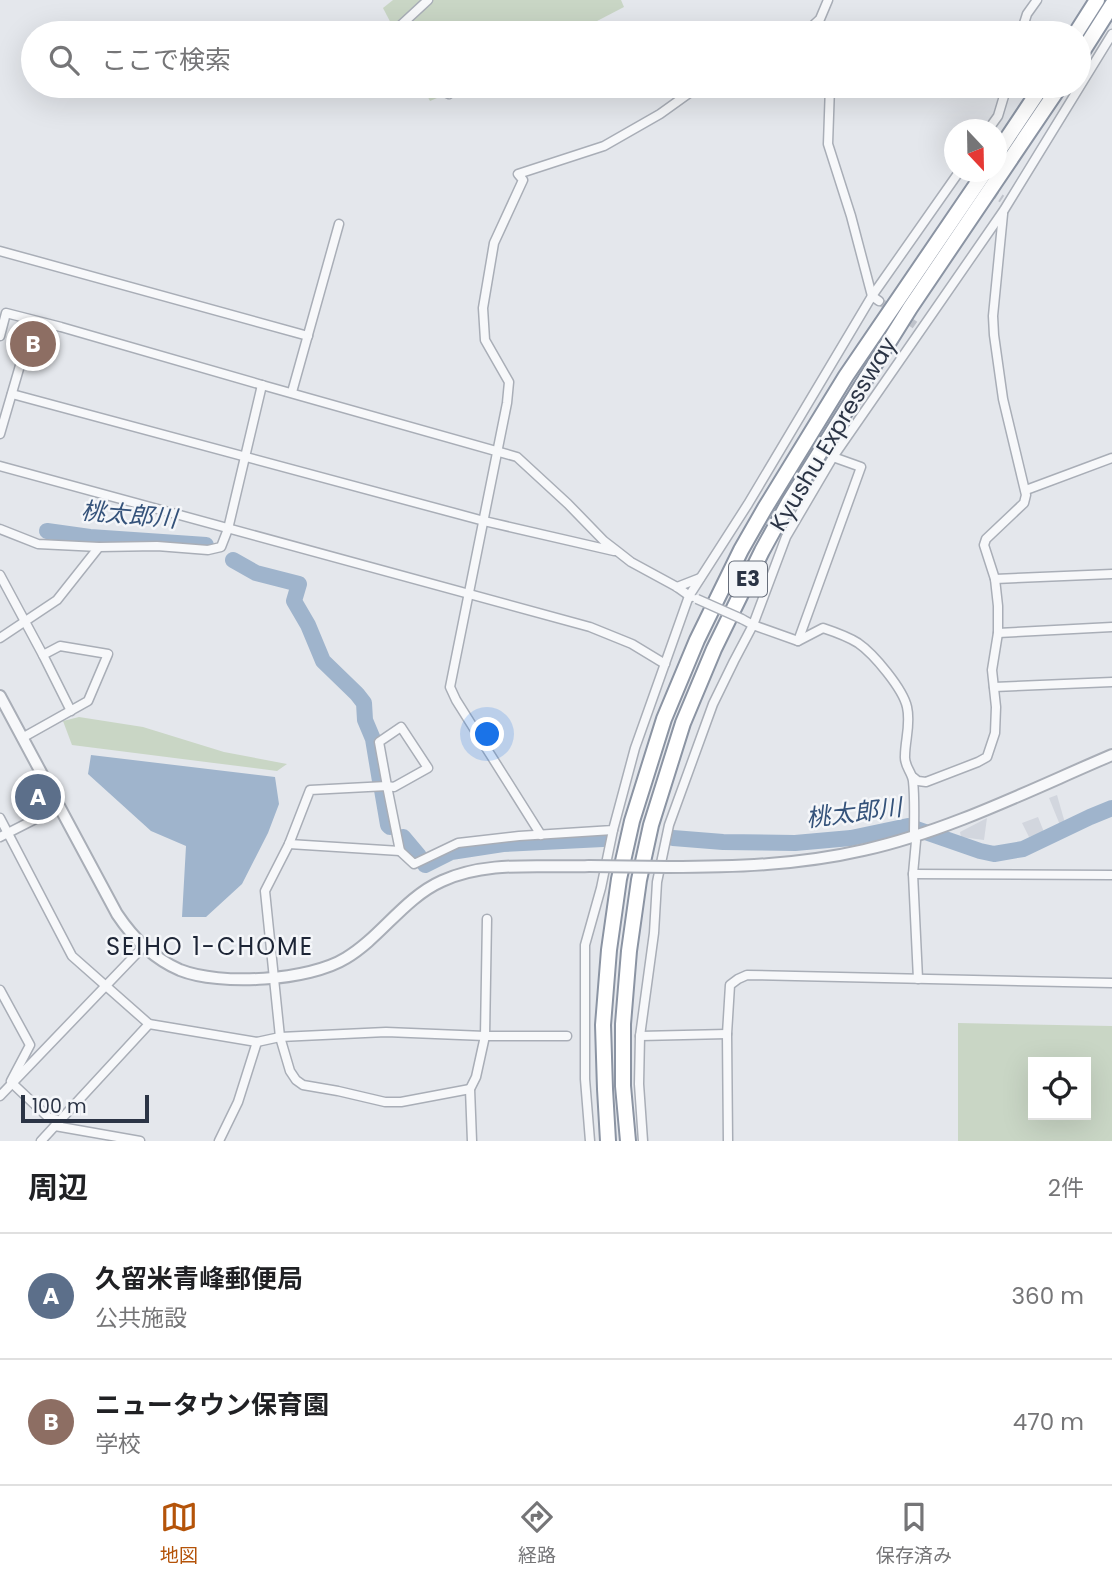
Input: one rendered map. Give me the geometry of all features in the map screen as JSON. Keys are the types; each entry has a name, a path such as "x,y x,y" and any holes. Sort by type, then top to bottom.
{"highway":[{"path":"1084,21 1097,0"},
{"path":"1091,38 1112,5"},
{"path":"1007,138 1034,98"},
{"name":"Kyushu Expressway","path":"628,1141 623,1086 623,1024 639,880 651,825 688,710 714,649 789,502 910,308 1052,98"},
{"name":"Kyushu Expressway","path":"608,1141 603,1026 609,950 619,879 632,821 664,719 697,640 741,550 765,508 846,376 978,182"}],"street":[{"path":"404,21 428,0"},
{"path":"818,21 828,0"},
{"path":"1025,21 1037,0"},
{"path":"1091,67 1112,34"},
{"path":"541,835 450,687 507,403 509,382 485,340 483,307 494,243 523,180 518,174 604,146 682,98"},
{"path":"830,98 828,144 876,298"},
{"path":"996,119 1003,98"},
{"path":"643,1141 639,1084 640,1036 654,933 657,882 668,825 713,704 753,625 786,537 833,457 1004,204 1071,98"},
{"path":"590,1141 585,1079 585,945 635,748 665,664 700,578 951,182"},
{"path":"913,778 926,782 978,762 987,757 995,733 996,707 992,670 999,606 995,579 984,545 986,539 1024,503 1026,490 1003,399 994,335 993,316 1004,204"},
{"path":"292,393 339,225"},
{"path":"0,251 308,336"},
{"path":"0,336 6,313 517,457 604,541 631,562 693,597 753,625 798,640 823,628 858,643 891,678 907,706 909,719 904,759 913,778 916,841 913,874 918,979"},
{"path":"0,434 21,362"},
{"path":"0,529 38,544 157,546 208,550 220,547 228,529 262,385"},
{"path":"12,394 484,521 617,551"},
{"path":"798,640 861,467 833,457"},
{"path":"1026,490 1112,458"},
{"path":"0,467 590,627 632,644 665,664"},
{"path":"0,638 57,600 99,547"},
{"path":"995,579 1112,574"},
{"path":"0,575 71,710"},
{"path":"677,587 700,578"},
{"path":"998,633 1112,627"},
{"path":"22,738 88,701 108,653 60,646 43,655"},
{"path":"994,687 1112,682"},
{"path":"0,696 128,931 143,947 180,970 204,976 273,978 303,975 327,968 347,958 416,898 439,882 466,872 499,867 729,867 822,859 914,836 995,806 1112,755"},
{"path":"470,1089 411,1101 385,1102 303,1085 289,1071 280,1037 265,891 289,844 310,790 387,786 394,788 428,768 401,727 379,742 387,786 400,851 414,864 458,843 613,830"},
{"path":"4,835 59,807"},
{"path":"0,818 4,835 72,956 149,1024 257,1042 280,1037 386,1032 566,1036"},
{"path":"289,844 400,851"},
{"path":"913,874 1112,875"},
{"path":"471,1141 470,1089 476,1077 485,1036 487,919"},
{"path":"6,1090 143,947"},
{"path":"728,1141 727,1034 730,985 747,975 1112,983"},
{"path":"0,990 30,1045 6,1090"},
{"path":"41,1141 149,1024"},
{"path":"640,1036 727,1034"},
{"path":"219,1141 238,1102 257,1042"},
{"path":"6,1090 58,1123 141,1141"}],"shaded area":[{"path":"1057,795 1065,823 1060,825 1049,798"},
{"path":"1038,817 1044,832 1029,837 1022,823"},
{"path":"987,818 984,840 961,837 960,832"}],"green space":[{"path":"393,0 621,0 624,7 597,21 390,21 383,8"},
{"path":"79,717 143,727 224,752 287,764 277,771 72,745 63,721"},
{"path":"958,1023 1112,1026 1112,1141 958,1141"}],"water":[{"path":"91,755 275,777 279,804 268,833 242,884 206,917 182,917 186,846 151,831 88,774"}],"waterway":[{"name":"桃太郎川","path":"47,531 90,537 206,545"},
{"name":"桃太郎川","path":"233,560 256,573 299,584 294,601 308,625 323,661 364,703 365,720 373,739 380,781"},
{"name":"桃太郎川","path":"382,790 390,827"},
{"name":"桃太郎川","path":"673,838 795,843 851,838 908,826 994,854 1023,849 1112,808"},
{"name":"桃太郎川","path":"403,837 419,856"},
{"name":"桃太郎川","path":"425,865 451,852 503,844 603,839"}],"tunnel":[{"path":"976,182 1002,199"},
{"path":"879,301 915,325"}],"place":[{"name":"ニュータウン保育園","path":"33,344"},
{"name":"久留米青峰郵便局","path":"38,797"}],"district":[{"name":"SEIHO 1-CHOME","path":"210,947"}]}
